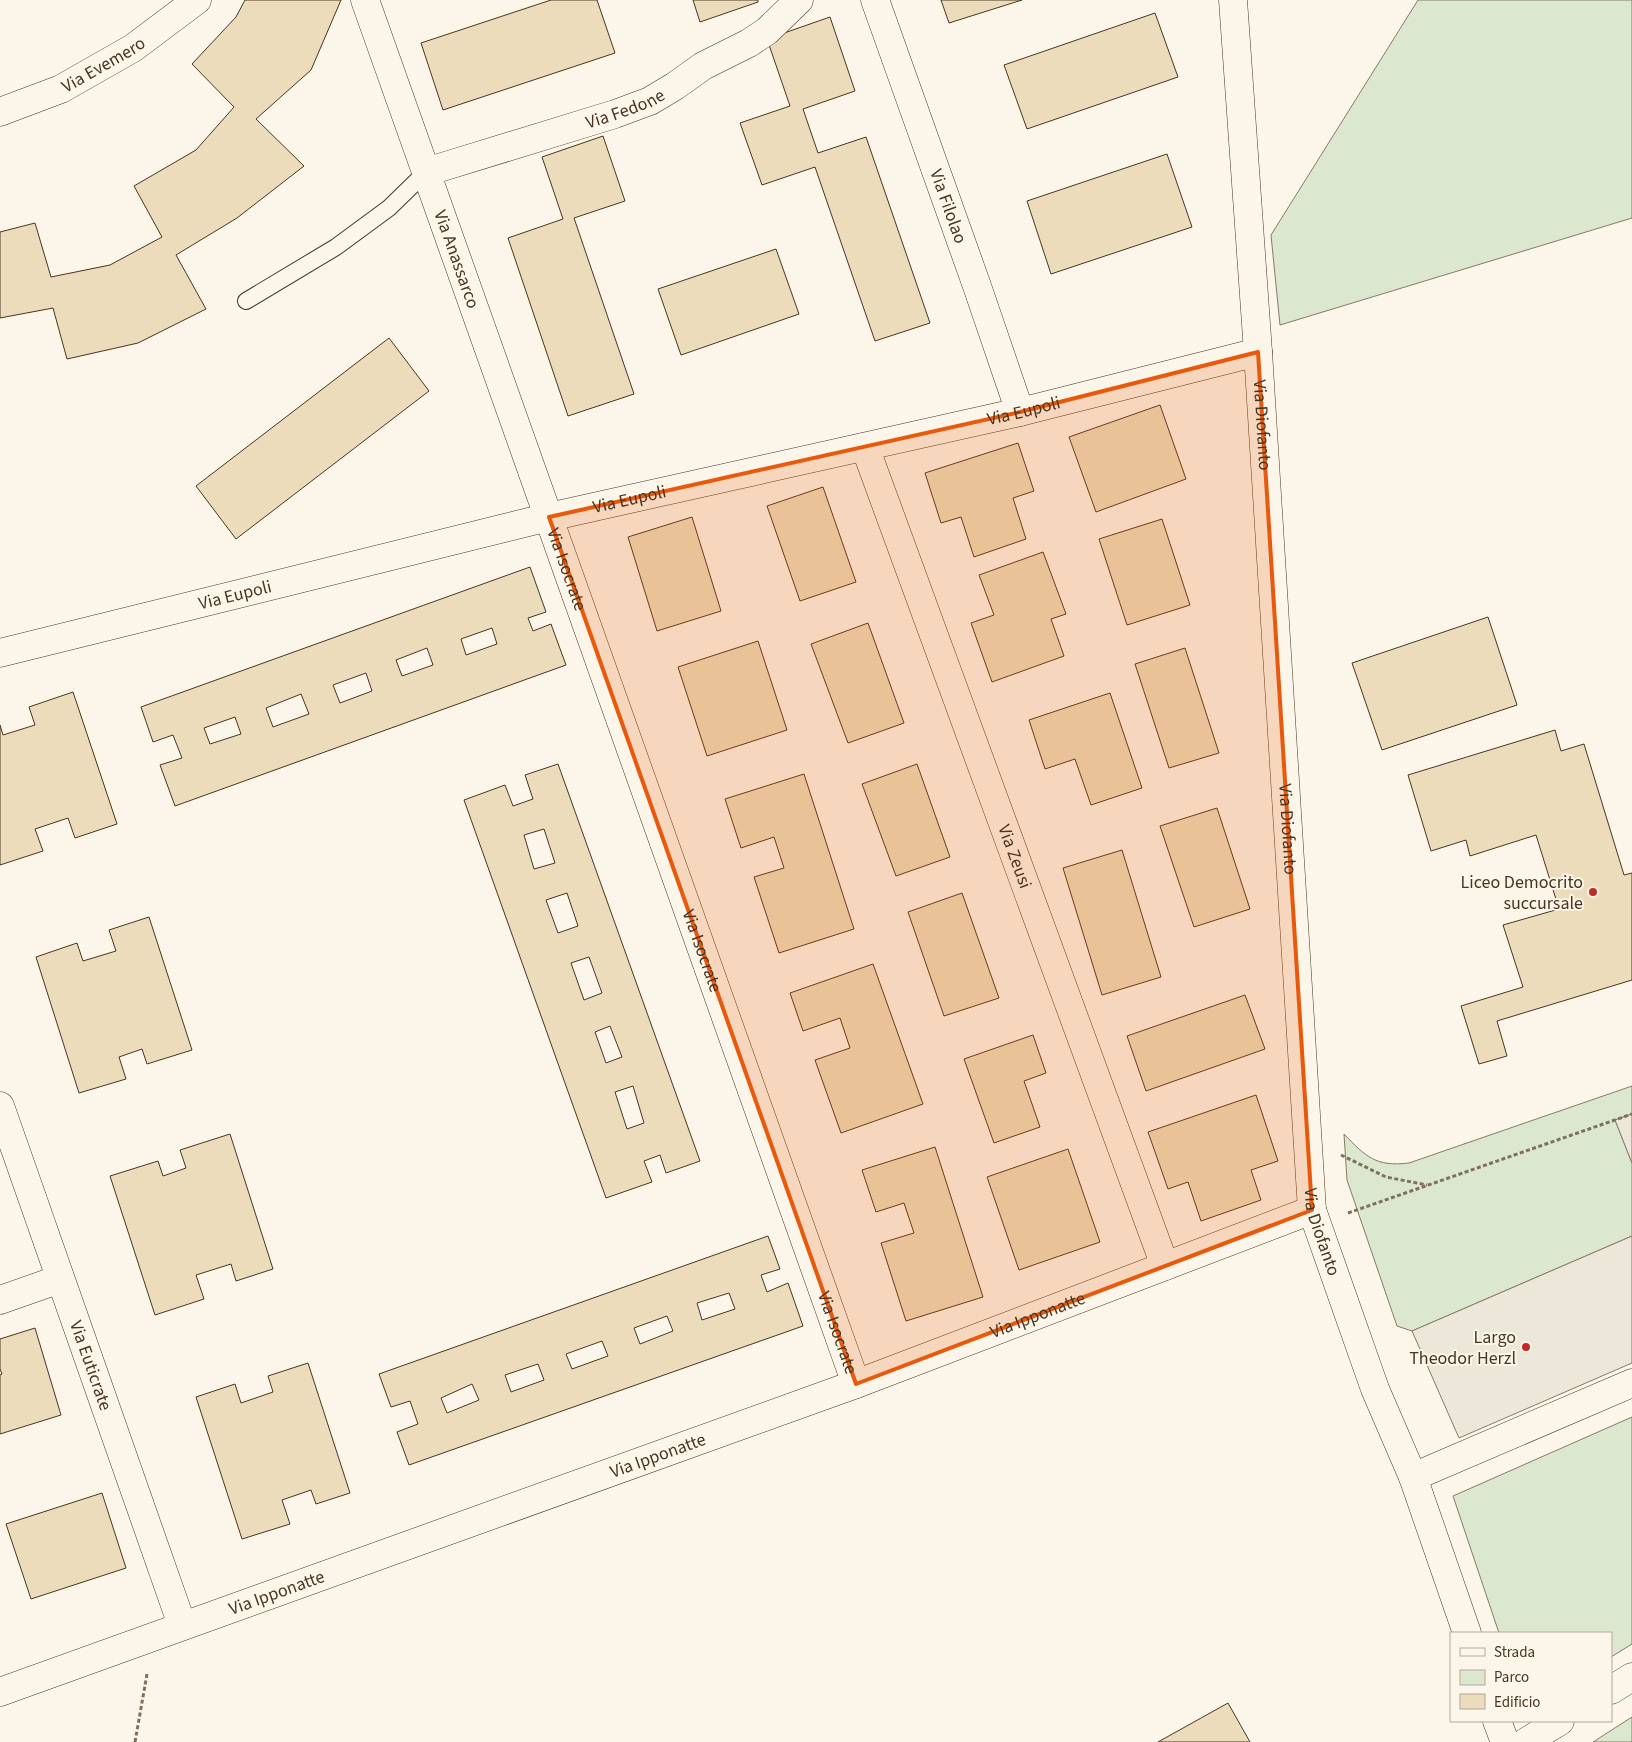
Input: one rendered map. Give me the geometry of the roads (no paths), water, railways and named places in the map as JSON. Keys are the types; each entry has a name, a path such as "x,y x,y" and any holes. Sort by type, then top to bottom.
{"street":[{"name":"Via Evemero","path":"0,112 61,88 133,48 197,0"},
{"name":"Via Anassarco","path":"365,0 549,518"},
{"name":"Via Fedone","path":"426,172 615,114 650,101 702,66 744,46 767,31 799,0"},
{"name":"Via Filolao","path":"875,0 1020,412"},
{"name":"Via Diofanto","path":"1232,0 1258,352 1307,1137 1314,1217 1375,1389 1413,1477 1467,1632"},
{"name":"Via Eupoli","path":"0,653 549,518 1020,412 1258,352"},
{"name":"Via Zeusi","path":"865,447 1165,1266"},
{"name":"Via Isocrate","path":"549,518 856,1384"},
{"name":"Via Euticrate","path":"0,1106 182,1625"},
{"name":"Via Ipponatte","path":"0,1692 856,1384 1165,1266 1314,1217"},
{"path":"0,1300 60,1279"},
{"path":"1413,1477 1632,1382"},
{"path":"1612,1689 1632,1677"},
{"path":"1497,1722 1505,1742"},
{"path":"1526,1742 1558,1722"}],"lane":[{"path":"246,301 336,247 389,208 426,172"}],"place":[{"name":"Liceo Democrito succursale","path":"1593,892"},
{"name":"Largo Theodor Herzl","path":"1526,1347"}]}
